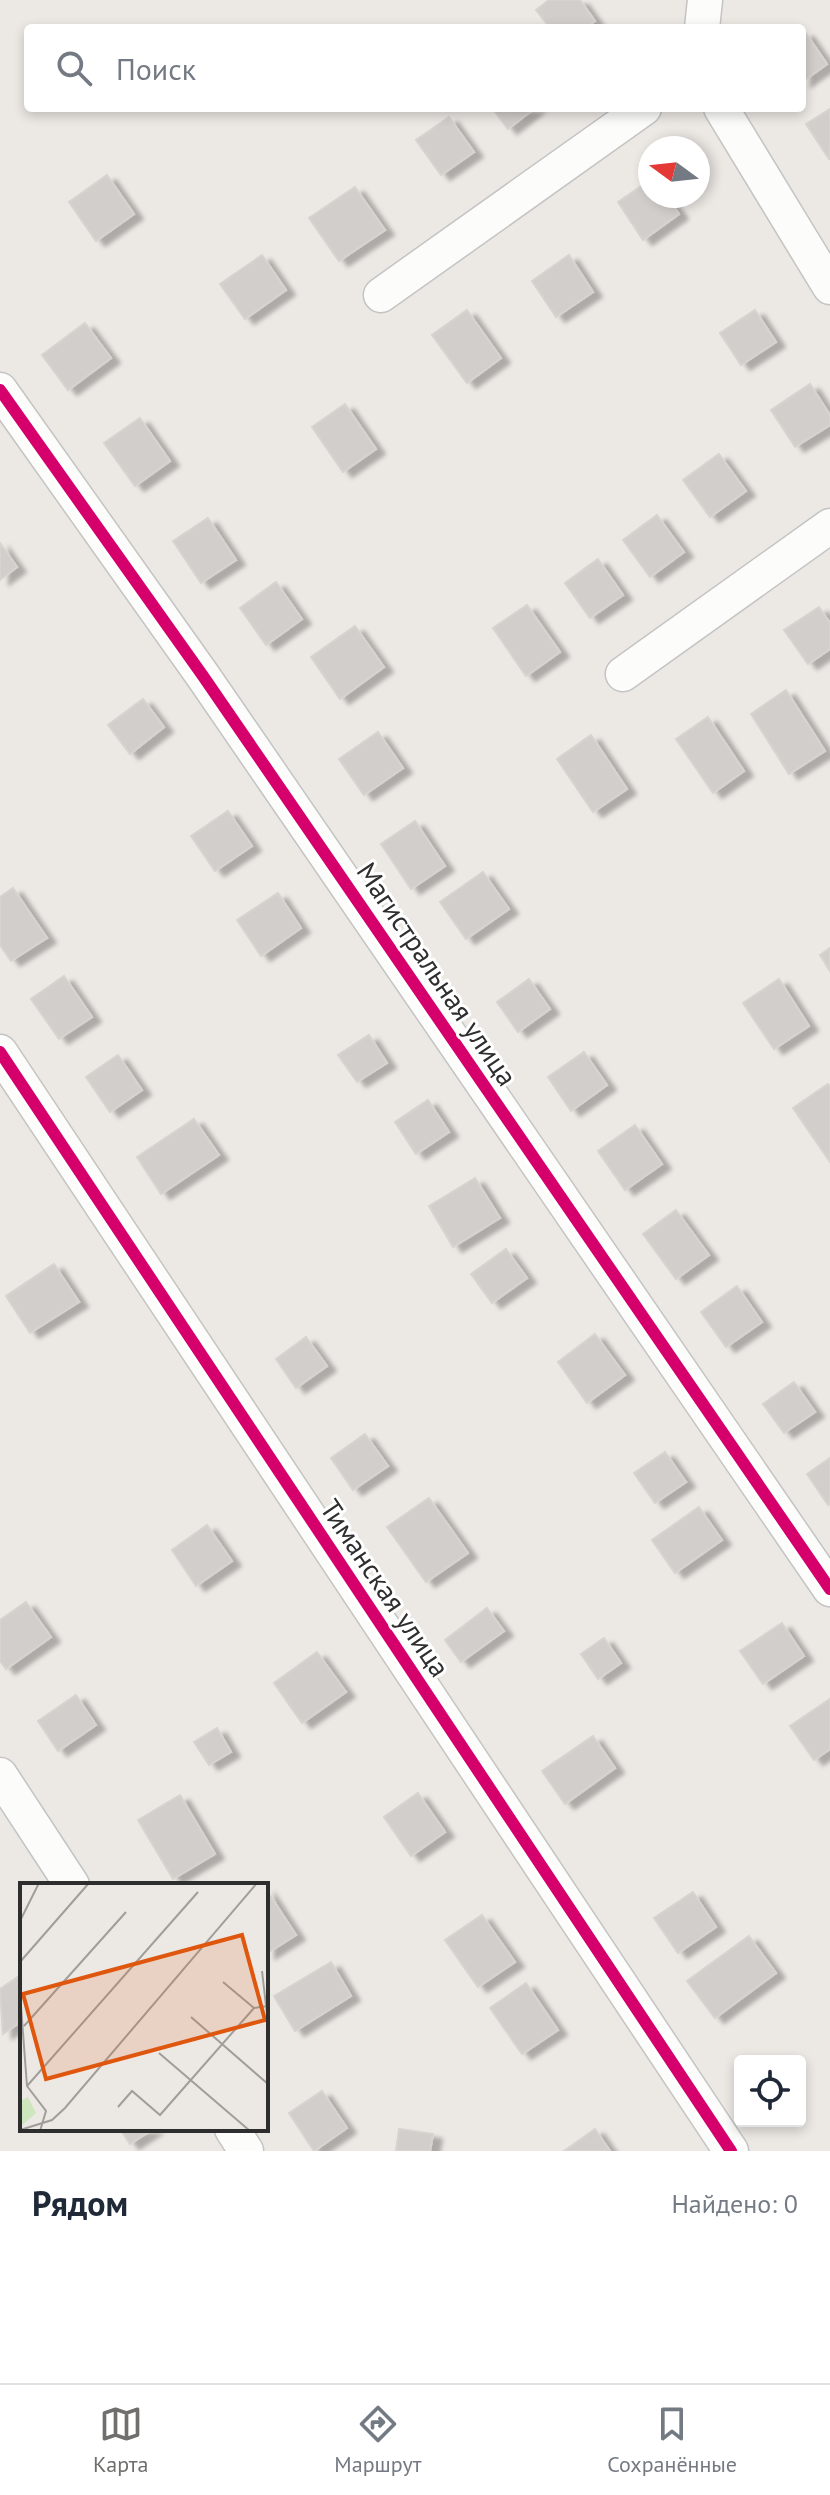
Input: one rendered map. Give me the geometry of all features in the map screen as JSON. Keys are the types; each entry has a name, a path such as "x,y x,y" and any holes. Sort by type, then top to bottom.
{"street":[{"path":"702,24 705,0"},
{"path":"381,295 638,112"},
{"path":"723,112 830,287"},
{"name":"Магистральная улица","path":"0,390 203,676 830,1589"},
{"path":"623,674 830,526"},
{"name":"Тиманская улица","path":"0,1052 731,2151"},
{"path":"0,1775 71,1883"},
{"path":"233,2131 246,2151"}],"building":[{"path":"549,0 580,0 595,21 591,24 547,24 536,10"},
{"path":"806,33 827,64 806,79"},
{"path":"830,109 830,159 829,159 806,124"},
{"path":"495,112 530,112 508,129"},
{"path":"449,117 474,152 441,175 416,140"},
{"path":"107,175 134,214 96,241 69,202"},
{"path":"355,187 385,230 339,261 309,218"},
{"path":"638,188 638,208 675,208 679,214 643,240 618,202"},
{"path":"262,255 286,290 245,319 220,284"},
{"path":"569,255 593,292 556,317 532,281"},
{"path":"467,310 501,358 467,383 432,335"},
{"path":"755,310 776,342 741,365 720,333"},
{"path":"85,323 111,358 68,390 42,355"},
{"path":"810,384 830,415 830,425 795,447 771,410"},
{"path":"345,404 376,449 343,472 312,427"},
{"path":"140,418 170,461 135,486 104,443"},
{"path":"719,454 746,491 710,517 683,480"},
{"path":"657,515 684,552 650,577 623,540"},
{"path":"208,518 236,560 201,583 173,541"},
{"path":"0,543 17,567 0,580"},
{"path":"598,559 623,595 590,618 565,583"},
{"path":"276,582 302,619 266,645 240,608"},
{"path":"527,605 560,652 526,676 493,628"},
{"path":"819,607 830,623 830,649 808,664 784,630"},
{"path":"355,626 384,667 340,699 311,657"},
{"path":"786,690 825,751 789,774 751,714"},
{"path":"143,699 164,727 130,754 108,725"},
{"path":"708,717 744,771 713,793 676,739"},
{"path":"378,732 403,768 364,795 339,759"},
{"path":"591,735 627,789 593,812 557,759"},
{"path":"228,811 252,846 215,871 191,836"},
{"path":"415,821 445,866 411,889 381,844"},
{"path":"483,872 509,909 466,939 440,902"},
{"path":"13,888 47,938 11,961 0,945 0,897"},
{"path":"278,893 301,928 261,956 237,920"},
{"path":"830,948 830,971 820,955"},
{"path":"64,976 92,1017 59,1039 31,999"},
{"path":"529,979 550,1009 518,1032 497,1002"},
{"path":"779,979 809,1026 774,1049 743,1003"},
{"path":"369,1035 387,1063 357,1082 338,1055"},
{"path":"584,1052 607,1085 571,1111 548,1077"},
{"path":"118,1055 142,1090 110,1112 86,1077"},
{"path":"828,1084 830,1087 830,1162 793,1108"},
{"path":"428,1100 449,1132 416,1154 395,1122"},
{"path":"194,1119 219,1155 161,1194 137,1157"},
{"path":"635,1125 662,1164 625,1190 598,1151"},
{"path":"475,1178 500,1218 453,1247 429,1206"},
{"path":"676,1210 709,1255 676,1279 643,1234"},
{"path":"506,1249 527,1278 492,1303 471,1274"},
{"path":"54,1264 79,1302 30,1333 6,1296"},
{"path":"737,1286 762,1322 726,1347 701,1312"},
{"path":"595,1334 625,1375 587,1403 558,1362"},
{"path":"306,1337 327,1366 296,1388 276,1359"},
{"path":"794,1382 815,1412 784,1433 763,1404"},
{"path":"365,1434 388,1466 353,1490 331,1458"},
{"path":"665,1452 686,1482 655,1503 634,1473"},
{"path":"830,1458 830,1504 828,1505 807,1474"},
{"path":"429,1498 468,1553 426,1582 387,1527"},
{"path":"699,1507 722,1540 675,1573 652,1540"},
{"path":"207,1525 232,1561 196,1586 172,1550"},
{"path":"26,1602 51,1637 6,1669 0,1661 0,1620"},
{"path":"487,1608 504,1631 461,1662 445,1640"},
{"path":"782,1623 804,1656 763,1684 740,1651"},
{"path":"604,1638 621,1663 598,1679 581,1654"},
{"path":"317,1652 346,1692 302,1723 274,1683"},
{"path":"76,1695 96,1725 58,1751 38,1721"},
{"path":"830,1699 830,1749 814,1760 790,1726"},
{"path":"217,1728 231,1752 209,1765 194,1742"},
{"path":"593,1736 615,1768 565,1804 542,1771"},
{"path":"418,1793 445,1832 411,1856 384,1817"},
{"path":"180,1795 215,1854 173,1879 138,1820"},
{"path":"268,1892 296,1935 268,1953"},
{"path":"693,1892 716,1927 678,1953 654,1918"},
{"path":"482,1915 515,1962 478,1987 445,1940"},
{"path":"749,1936 776,1973 715,2018 687,1981"},
{"path":"331,1962 351,1996 295,2031 274,1996"},
{"path":"20,1975 20,2022 3,2034 0,1989"},
{"path":"526,1983 558,2030 522,2054 490,2008"},
{"path":"322,2091 347,2128 314,2151 289,2113"},
{"path":"399,2129 433,2134 430,2151 396,2151"},
{"path":"595,2129 610,2151 564,2151"},
{"path":"121,2131 150,2131 130,2144"}],"cycle path":[{"path":"0,390 203,676 830,1589"},
{"path":"0,1052 731,2151"}]}
